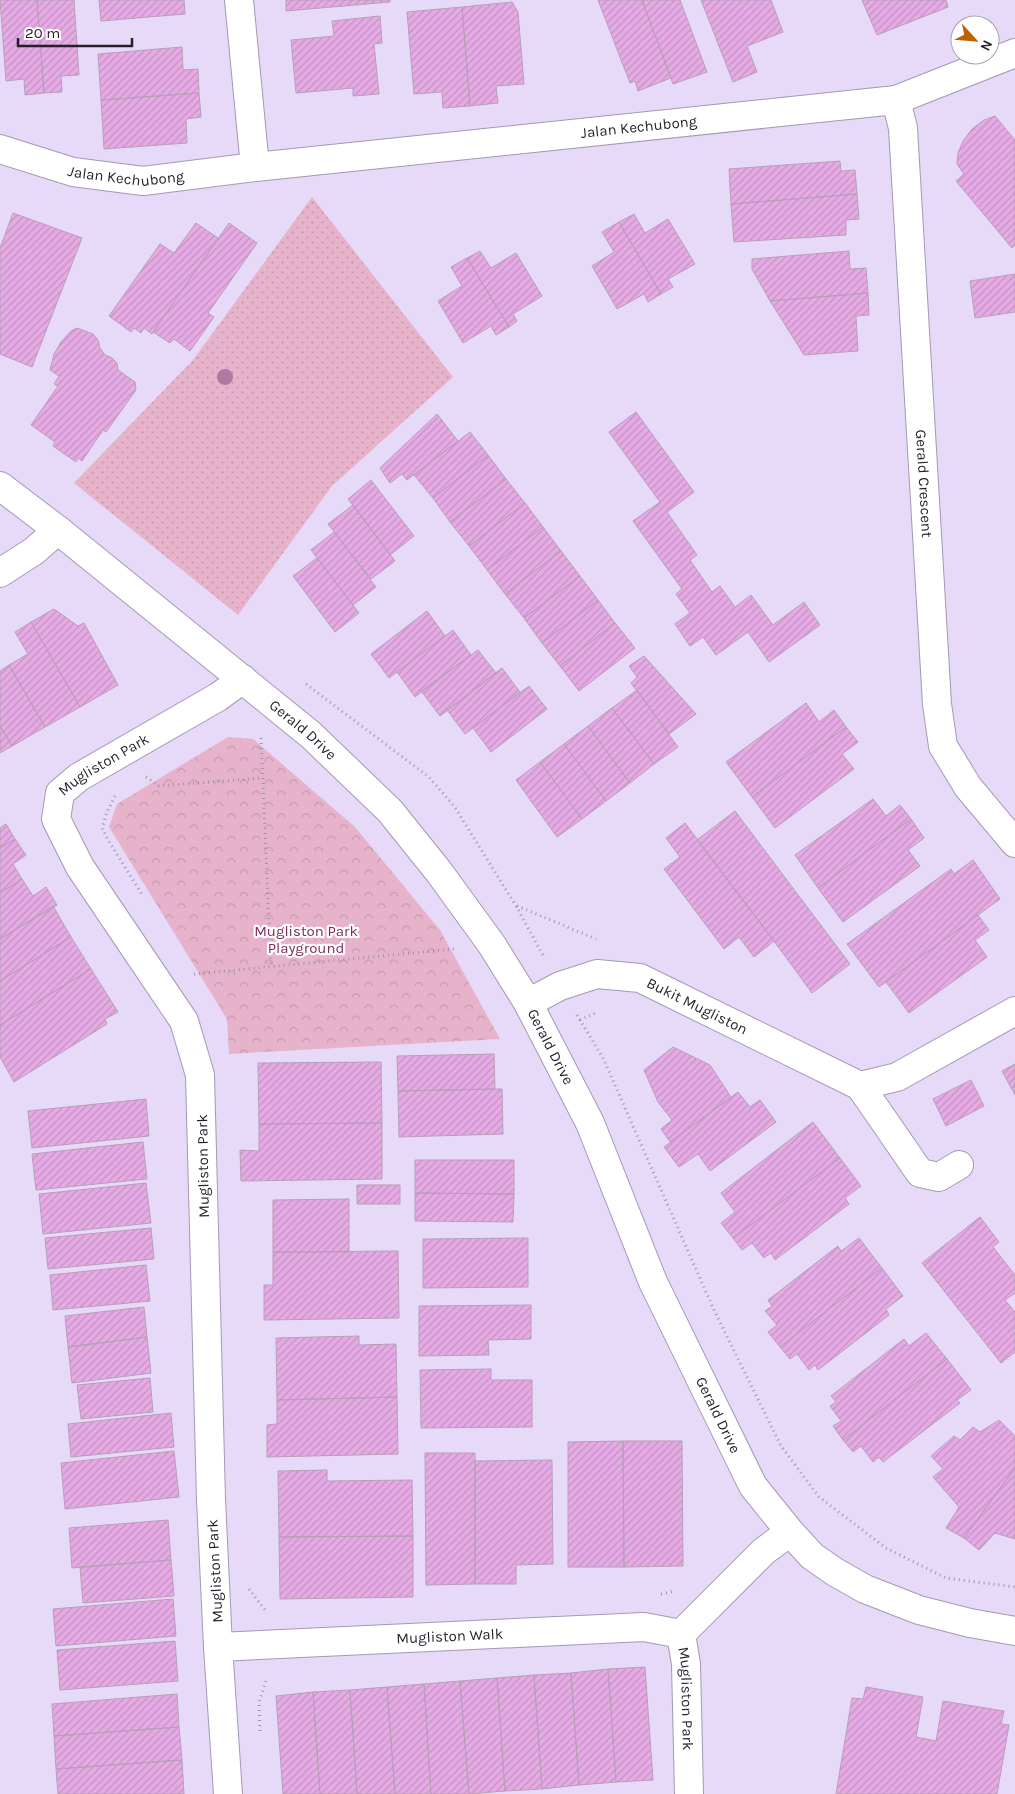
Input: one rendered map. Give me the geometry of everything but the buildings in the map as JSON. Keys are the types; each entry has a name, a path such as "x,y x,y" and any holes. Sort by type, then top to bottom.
{"street":[{"path":"239,0 255,167"},
{"name":"Jalan Kechubong","path":"0,149 73,172 143,181 255,167 896,100 1015,53"},
{"name":"Gerald Crescent","path":"896,100 903,128 937,704 943,746 968,787 1015,842"},
{"name":"Gerald Drive","path":"0,486 58,530 311,735 390,811 444,879 492,946 528,1003 590,1123 653,1282 753,1486 790,1532 812,1556 835,1572 873,1592 919,1610 970,1623 1015,1631"},
{"path":"0,573 34,551 58,530"},
{"name":"Mugliston Park","path":"228,1794 218,1647 211,1499 200,1075 184,1021 80,867 56,819 60,793 79,777 218,697 243,679"},
{"name":"Bukit Mugliston","path":"528,1003 560,986 597,974 640,978 860,1086 920,1173 939,1177 959,1165"},
{"path":"860,1086 897,1077 1015,1011"},
{"name":"Mugliston Park","path":"689,1794 686,1664 681,1634 764,1551 790,1532"},
{"name":"Mugliston Walk","path":"218,1647 644,1627 681,1634"}],"path":[{"path":"260,734 271,967"},
{"path":"146,777 159,786 262,778"},
{"path":"516,906 597,940"},
{"path":"194,974 460,948"},
{"path":"560,986 603,1058 714,1310 780,1446 819,1497 886,1548 946,1578 1015,1587"},
{"path":"655,1596 681,1589"},
{"path":"260,1738 259,1702 268,1677 266,1644"}],"green space":[{"path":"312,197 453,377 332,486 238,615 74,483 193,360"},
{"name":"Mugliston Park Playground","path":"228,737 253,739 355,827 440,930 500,1039 229,1054 227,1019 109,827 117,804"}]}
